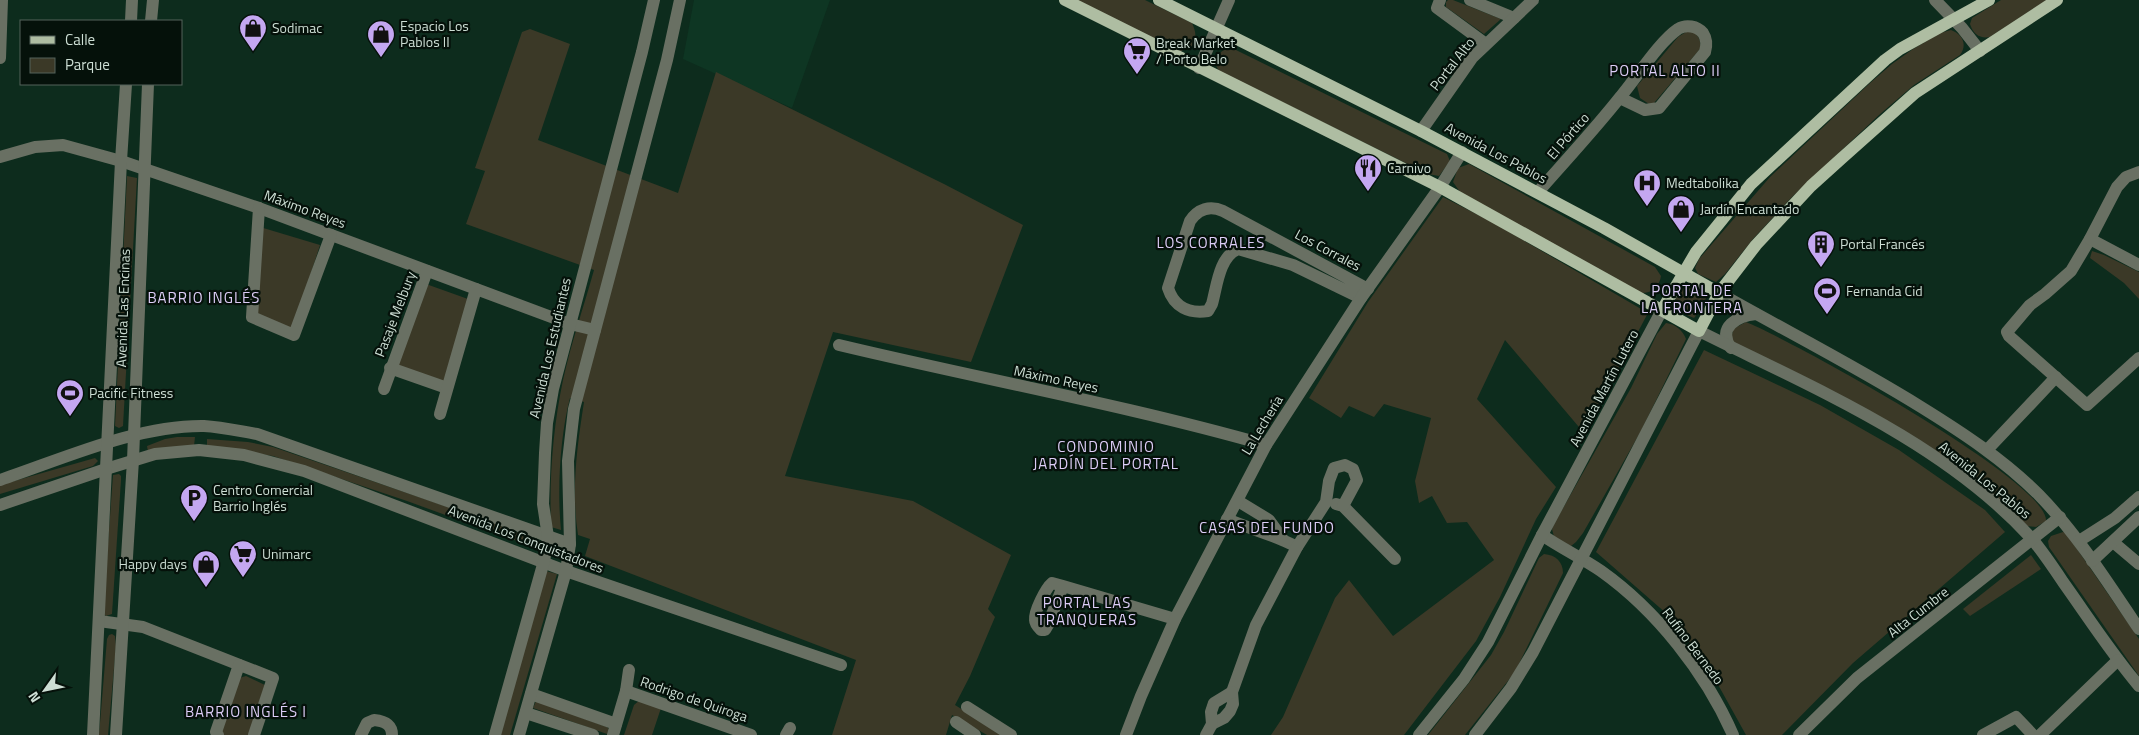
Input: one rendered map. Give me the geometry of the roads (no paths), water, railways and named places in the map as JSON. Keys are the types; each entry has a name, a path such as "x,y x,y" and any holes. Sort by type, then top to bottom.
{"main road":[{"name":"Avenida Los Pablos","path":"1065,0 1440,187 1699,331"},
{"name":"Avenida Los Pablos","path":"1159,0 1462,152 1538,192 1719,294"},
{"name":"Avenida Martín Lutero","path":"1662,310 1696,252 1723,217 1766,168 1885,60 1900,49 1989,0"},
{"path":"1699,331 1719,294 1768,231 1842,158 1915,93 2057,0"}],"street":[{"path":"0,58 2,0"},
{"path":"131,20 132,0"},
{"path":"152,20 153,0"},
{"name":"Avenida Los Estudiantes","path":"495,735 544,562 548,537 543,504 547,424 553,389 654,0"},
{"path":"519,735 566,571 570,544 568,460 574,409 667,60 680,0"},
{"path":"1199,68 1230,0"},
{"path":"1440,0 1437,8 1486,44"},
{"path":"1470,0 1514,18"},
{"name":"Portal Alto","path":"1421,131 1472,58 1533,0"},
{"path":"1935,0 1954,19 1980,51"},
{"name":"El Pórtico","path":"1538,192 1620,98 1665,41 1679,28 1695,27 1702,33 1706,42 1705,52 1659,108 1645,110 1620,98"},
{"name":"Avenida Las Encinas","path":"93,735 126,85"},
{"name":"Avenida Las Encinas","path":"116,735 133,460 143,169 148,85"},
{"name":"Máximo Reyes","path":"0,157 35,147 63,144 121,161 260,208 570,324 595,330"},
{"name":"La Lechería","path":"1126,735 1175,619 1266,445 1365,294 1440,187 1462,152"},
{"path":"2139,172 2126,177 2121,182 2071,271 2030,305 2007,332 2009,336 2088,405 2139,358"},
{"path":"260,208 252,317 294,335 331,235"},
{"name":"Los Corrales","path":"1208,208 1218,209 1274,239 1365,294 1268,258 1238,249 1231,252 1225,260 1212,304 1208,311 1195,312 1183,308 1170,294 1168,288 1190,221 1198,212 1208,208"},
{"name":"Los Corrales","path":"1268,258 1274,239"},
{"path":"2090,239 2139,265"},
{"name":"Pasaje Melbury","path":"384,389 390,368 427,271"},
{"path":"440,414 476,288"},
{"name":"Avenida Los Pablos","path":"1719,294 1898,393 1987,450 2022,479 2060,517 2139,628"},
{"name":"Avenida Martín Lutero","path":"1419,735 1464,679 1488,642 1542,535 1662,310"},
{"path":"1731,348 1726,340 1726,335 1731,323 1743,316 1756,314"},
{"path":"1475,735 1499,705 1522,671 1699,331"},
{"name":"Avenida Los Pablos","path":"1699,331 1864,414 1926,452 1986,496 2032,540 2118,660 2139,686"},
{"name":"Máximo Reyes","path":"839,345 975,377 1192,424 1266,445"},
{"name":"Pasaje Melbury","path":"390,368 447,388"},
{"path":"1987,450 2056,377"},
{"path":"199,450 202,426"},
{"name":"Avenida Los Conquistadores","path":"0,480 133,436 174,428 202,426 223,428 257,434 570,544"},
{"name":"Avenida Los Conquistadores","path":"0,505 155,454 199,450 244,455 304,470 566,571 842,665"},
{"path":"1209,729 1229,713 1233,704 1232,692 1256,625 1297,547 1326,502 1334,468 1345,465 1353,469 1357,480 1343,506"},
{"path":"2078,541 2115,518 2139,497"},
{"path":"1238,501 1269,520 1282,538"},
{"path":"1326,502 1343,506 1395,559"},
{"name":"Alta Cumbre","path":"1802,734 1857,678 2060,517"},
{"path":"2092,561 2139,517"},
{"path":"1227,519 1262,534 1282,538 1297,547"},
{"name":"Rufino Bernedo","path":"1542,535 1582,558 1620,586 1662,625 1703,680 1733,735"},
{"path":"2113,542 2139,564"},
{"path":"1063,586 1175,619"},
{"path":"99,621 143,627 273,678 254,735"},
{"path":"2040,735 2118,660"},
{"path":"218,735 216,732 239,665"},
{"path":"531,694 615,729 626,691 629,670"},
{"name":"Rodrigo de Quiroga","path":"626,691 751,735"},
{"path":"1209,729 1214,703 1232,692"},
{"path":"967,707 1011,735"},
{"path":"526,712 593,735"},
{"path":"1983,735 2016,717 2033,735"},
{"path":"362,735 367,723 374,720 388,724 392,730 392,735"},
{"path":"956,722 975,735"}],"place":[{"name":"Sodimac","path":"253,52"},
{"name":"Espacio Los Pablos II","path":"381,58"},
{"name":"Break Market / Porto Belo","path":"1137,75"},
{"name":"Carnivo","path":"1368,192"},
{"name":"Medtabolika","path":"1647,207"},
{"name":"Jardín Encantado","path":"1681,233"},
{"name":"Portal Francés","path":"1821,268"},
{"name":"Fernanda Cid","path":"1827,315"},
{"name":"Pacific Fitness","path":"70,417"},
{"name":"Centro Comercial Barrio Inglés","path":"194,522"},
{"name":"Unimarc","path":"243,578"},
{"name":"Happy days","path":"206,588"}],"district":[{"name":"PORTAL ALTO II","path":"1665,71"},
{"name":"LOS CORRALES","path":"1211,243"},
{"name":"BARRIO INGLÉS","path":"204,298"},
{"name":"PORTAL DE LA FRONTERA","path":"1692,300"},
{"name":"CONDOMINIO JARDÍN DEL PORTAL","path":"1106,456"},
{"name":"CASAS DEL FUNDO","path":"1267,528"},
{"name":"PORTAL LAS TRANQUERAS","path":"1087,612"},
{"name":"BARRIO INGLÉS I","path":"246,712"}]}
